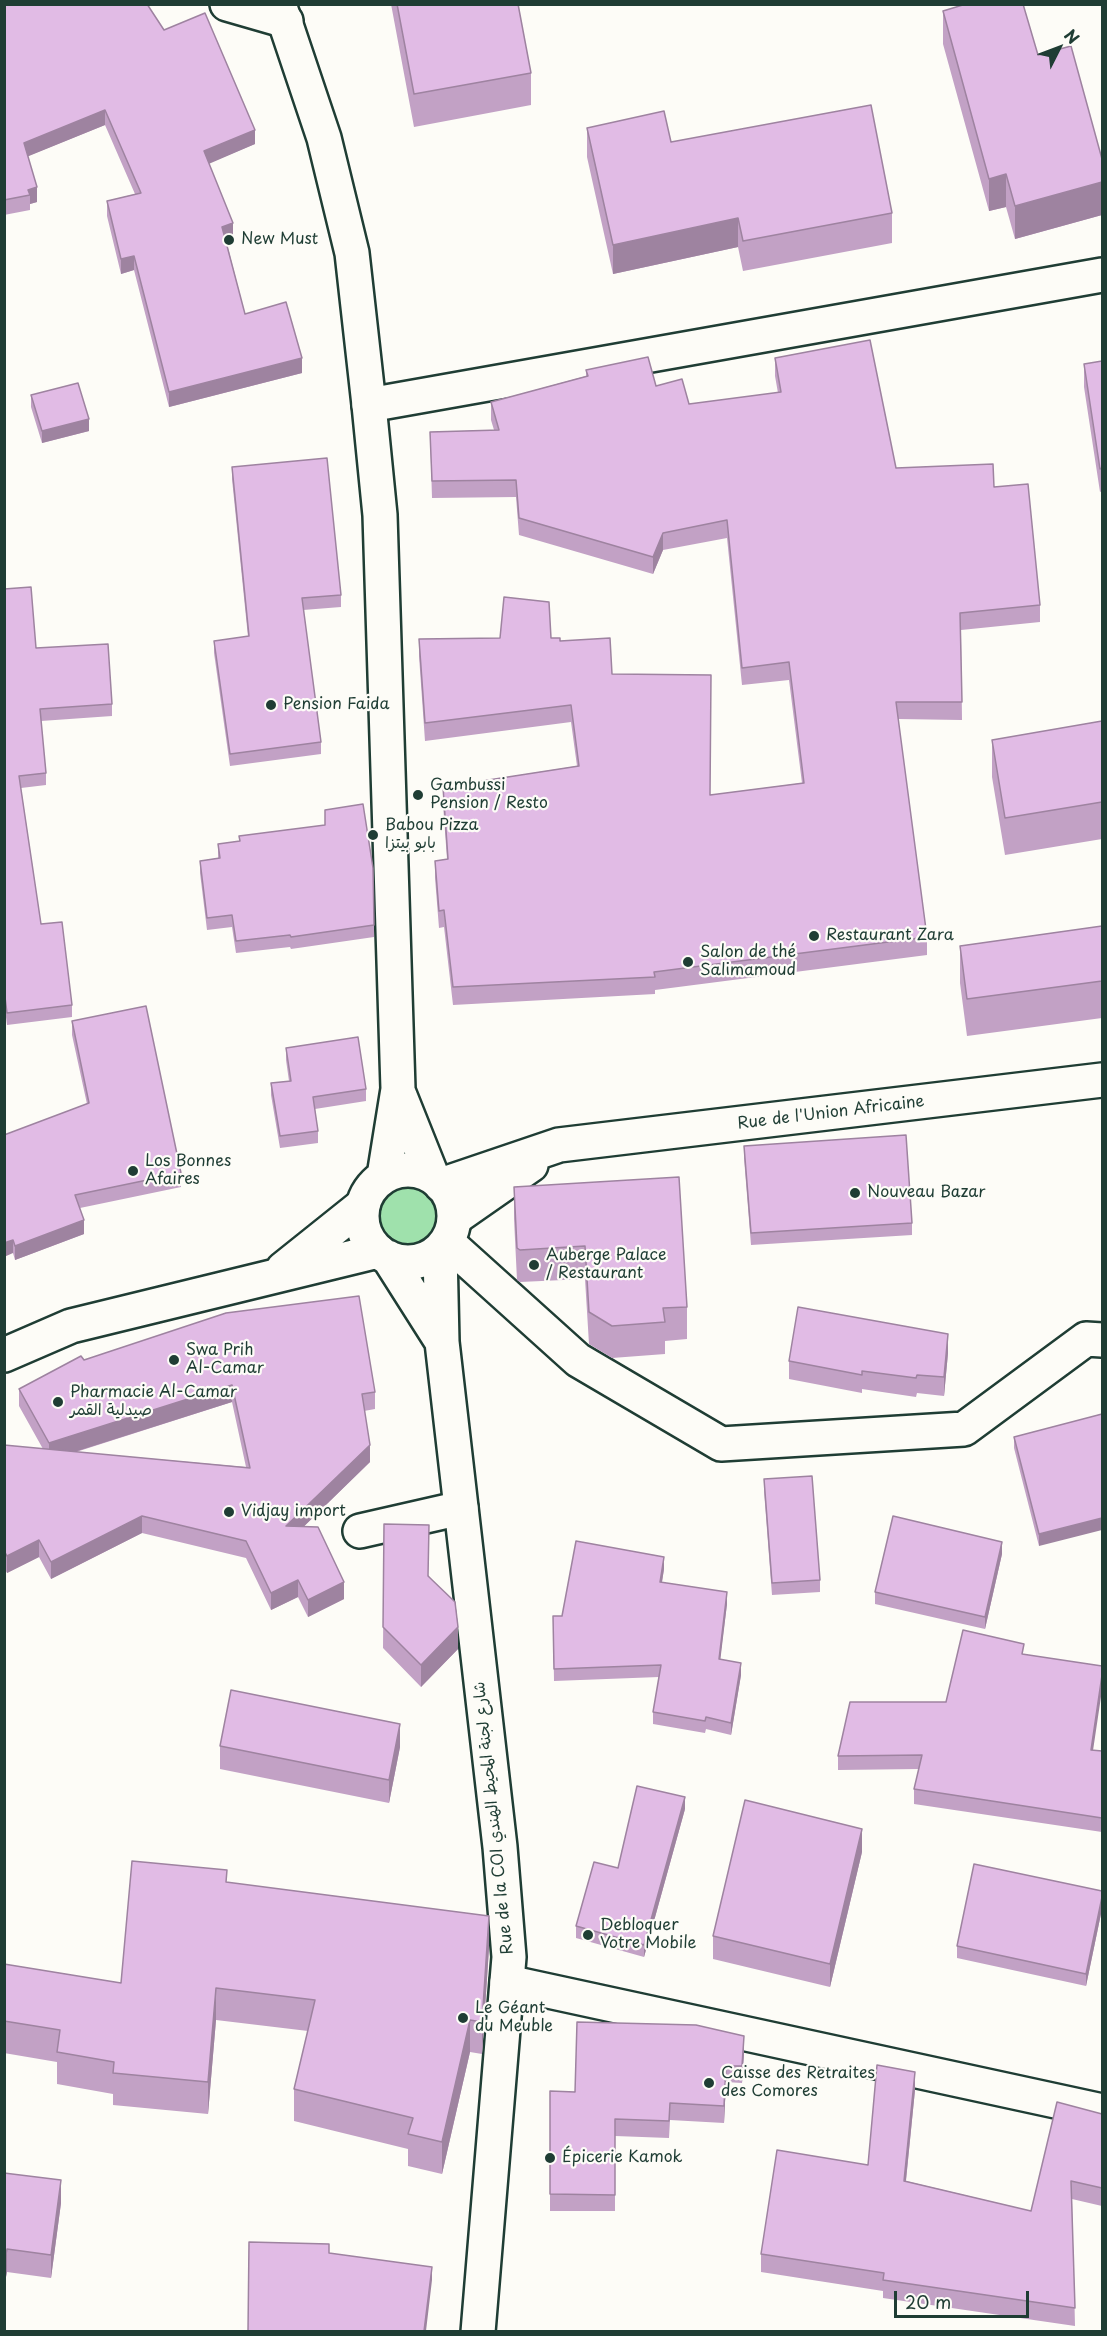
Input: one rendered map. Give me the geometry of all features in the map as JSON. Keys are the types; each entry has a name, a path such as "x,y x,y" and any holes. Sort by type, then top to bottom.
{"street":[{"path":"227,4 282,13 324,138 352,254 380,515 398,1089 384,1176"},
{"path":"369,405 1102,275"},
{"name":"Rue de l'Union Africaine","path":"437,1180 559,1145 1102,1080"},
{"path":"4,1355 71,1326 277,1274 383,1254 415,1262 447,1237 449,1194 437,1180 398,1089"},
{"name":"Rue de l'Union Africaine","path":"447,1237 559,1145"},
{"path":"277,1274 363,1205 375,1184 384,1176 408,1170 437,1180"},
{"path":"363,1205 364,1230 383,1254"},
{"path":"447,1237 578,1360 721,1444 964,1429 1086,1339 1102,1340"},
{"name":"Rue de la COI شارع لجنة المحيط الهندي","path":"447,1237 442,1342 500,1847 509,1957 478,2331"},
{"name":"Rue de la COI شارع لجنة المحيط الهندي","path":"383,1254 442,1342"},
{"path":"360,1532 461,1508"},
{"path":"507,1982 1102,2111"}],"green space":[{"path":"409,1181 422,1184 434,1191 441,1203 444,1216 441,1229 434,1241 422,1248 409,1251 396,1248 384,1241 377,1229 374,1216 377,1203 384,1191 396,1184"}],"building":[{"path":"4,4 147,4 164,30 205,13 255,130 204,151 233,223 222,227 245,314 286,302 302,358 169,392 134,256 121,259 107,201 141,193 105,110 24,143 37,187 28,190 30,195 4,200"},
{"path":"397,4 518,4 531,73 414,94"},
{"path":"966,4 1023,4 1038,55 1071,46 1102,159 1102,182 1015,206 1006,174 989,179 943,11"},
{"path":"871,105 892,213 743,241 738,218 613,245 587,128 664,111 671,142"},
{"path":"870,340 896,468 993,464 994,487 1028,484 1040,605 960,613 962,702 896,702 927,937 654,972 655,977 453,987 444,910 439,911 435,861 448,859 443,787 579,766 571,705 425,723 419,639 500,638 504,597 549,602 551,638 560,638 560,641 610,638 612,674 711,675 710,795 804,783 789,662 742,668 727,520 663,533 653,557 519,518 516,480 432,481 430,432 499,430 491,402 588,376 586,370 648,357 656,386 682,379 689,404 781,392 775,358"},
{"path":"1102,361 1102,468 1100,469 1084,364"},
{"path":"78,383 89,419 42,431 31,395"},
{"path":"327,458 341,595 302,598 321,742 230,754 214,641 249,636 232,467"},
{"path":"31,587 36,648 108,644 112,704 40,709 46,773 19,776 41,924 62,922 72,1005 7,1013 4,989 4,589"},
{"path":"1102,721 1102,802 1005,818 992,740"},
{"path":"363,804 373,868 374,925 291,937 290,935 236,941 232,915 207,918 200,861 220,858 218,844 240,841 239,836 325,825 325,810"},
{"path":"1102,926 1102,981 967,999 960,946"},
{"path":"146,1006 181,1173 75,1195 84,1220 15,1246 13,1240 4,1243 4,1135 89,1103 72,1021"},
{"path":"358,1037 366,1089 313,1097 318,1131 280,1136 271,1083 291,1081 286,1048"},
{"path":"906,1135 912,1223 751,1233 744,1146"},
{"path":"679,1177 687,1307 663,1308 665,1322 612,1326 589,1312 585,1246 520,1250 517,1248 514,1187"},
{"path":"359,1296 375,1392 362,1394 370,1445 286,1526 318,1527 344,1582 308,1600 298,1580 271,1593 246,1541 142,1516 51,1562 39,1540 7,1556 4,1551 4,1445 250,1468 232,1385 49,1443 19,1389 81,1356 84,1360 226,1313"},
{"path":"798,1307 948,1334 944,1377 917,1375 916,1378 862,1371 862,1375 789,1361"},
{"path":"1102,1414 1102,1518 1039,1534 1014,1437"},
{"path":"812,1476 820,1580 772,1583 764,1479"},
{"path":"893,1516 1002,1542 985,1617 875,1592"},
{"path":"384,1524 429,1525 428,1576 455,1602 458,1627 421,1665 383,1627"},
{"path":"576,1541 664,1557 660,1582 727,1592 719,1659 741,1663 731,1723 706,1717 705,1721 653,1712 661,1665 554,1669 553,1616 562,1616"},
{"path":"963,1630 1024,1644 1022,1654 1102,1666 1091,1750 1102,1751 1102,1818 914,1789 922,1755 838,1756 850,1702 946,1702"},
{"path":"231,1690 400,1724 389,1780 220,1746"},
{"path":"637,1786 685,1797 644,1945 576,1926 594,1862 618,1868"},
{"path":"745,1800 862,1829 830,1964 713,1936"},
{"path":"132,1861 227,1870 226,1882 489,1916 482,2022 470,2020 442,2142 408,2134 413,2118 294,2089 315,2000 216,1988 208,2082 113,2073 114,2062 57,2052 60,2030 4,2021 4,1964 121,1983"},
{"path":"974,1864 1102,1891 1086,1974 957,1946"},
{"path":"577,2022 696,2025 744,2036 742,2066 726,2066 724,2106 670,2103 669,2121 615,2119 615,2195 550,2194 550,2091 575,2092"},
{"path":"877,2065 915,2072 904,2181 1031,2211 1057,2102 1102,2114 1102,2188 1071,2181 1075,2308 883,2280 884,2273 761,2254 777,2150 868,2165"},
{"path":"4,2173 61,2180 51,2255 7,2249 4,2264"},
{"path":"249,2242 329,2244 329,2253 432,2267 424,2331 248,2331"}],"place":[{"name":"New Must","path":"229,240"},
{"name":"Pension Faida","path":"271,705"},
{"name":"Gambussi Pension / Resto","path":"418,795"},
{"name":"Babou Pizza بابو بيتزا","path":"373,835"},
{"name":"Restaurant Zara","path":"814,936"},
{"name":"Salon de thé Salimamoud","path":"688,962"},
{"name":"Los Bonnes Afaires","path":"133,1171"},
{"name":"Nouveau Bazar","path":"855,1193"},
{"name":"Auberge Palace / Restaurant","path":"534,1265"},
{"name":"Swa Prih Al-Camar","path":"174,1360"},
{"name":"Pharmacie Al-Camar صيدلية القمر","path":"58,1402"},
{"name":"Vidjay import","path":"229,1512"},
{"name":"Debloquer Votre Mobile","path":"588,1935"},
{"name":"Le Géant du Meuble","path":"463,2018"},
{"name":"Caisse des Retraites des Comores","path":"709,2083"},
{"name":"Épicerie Kamok","path":"550,2158"}]}
